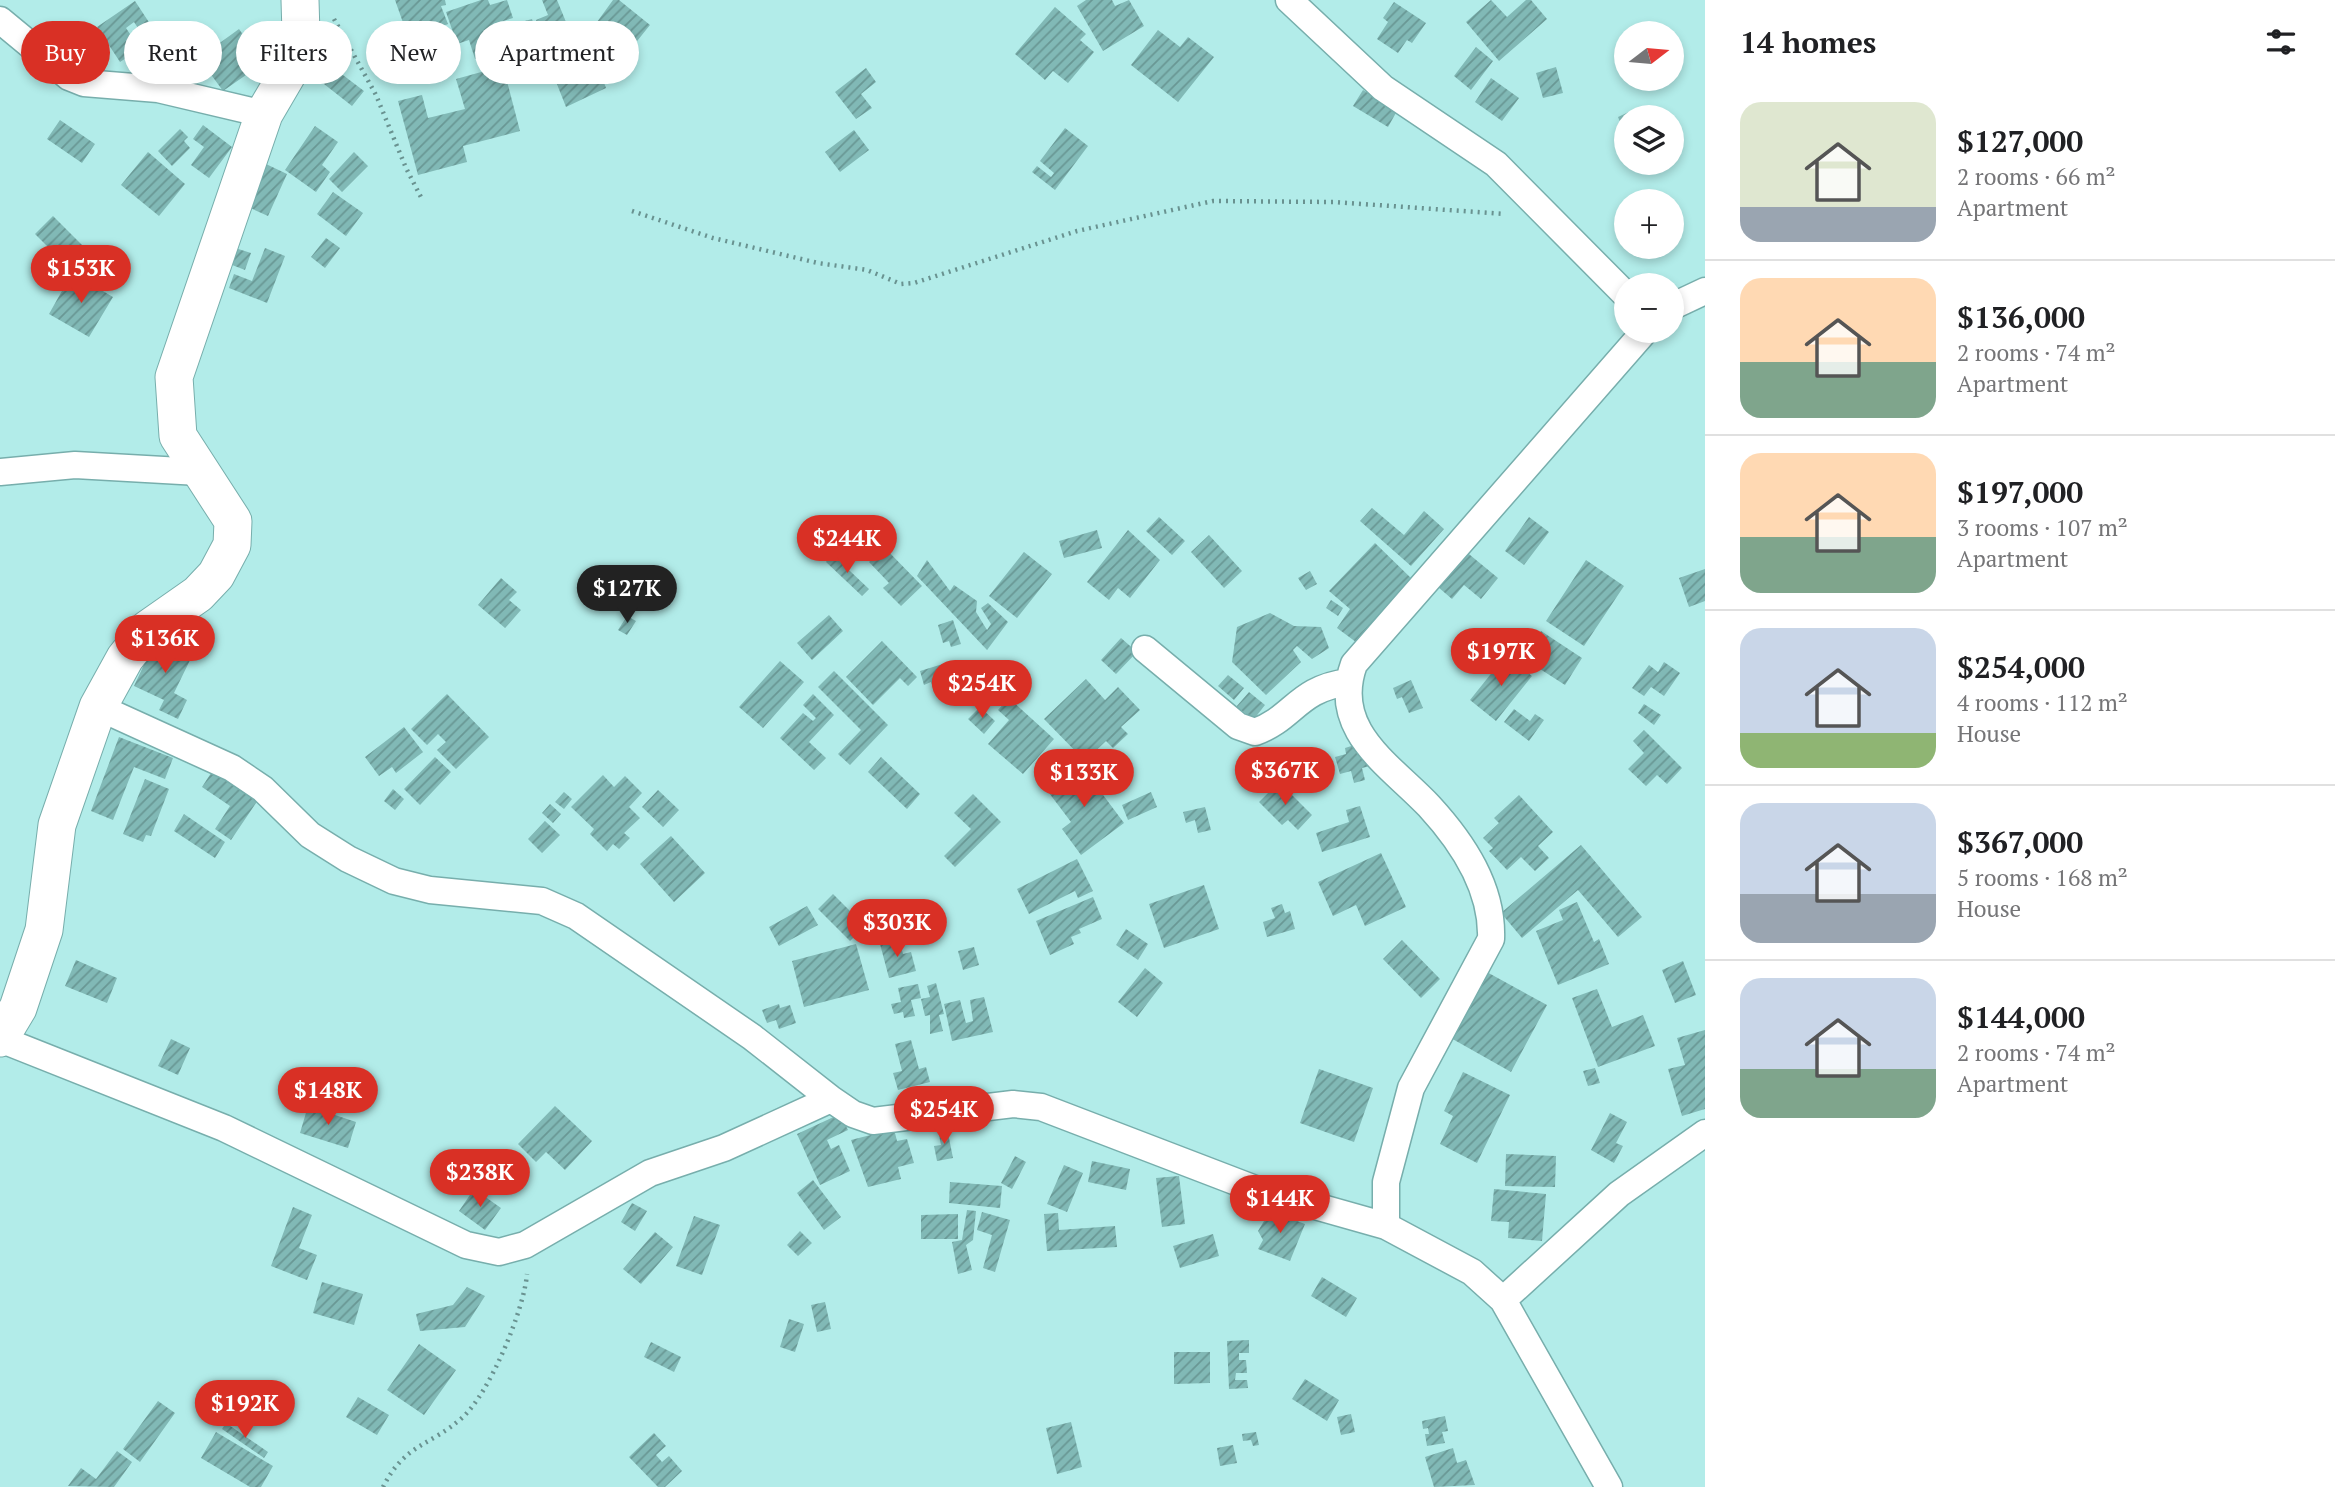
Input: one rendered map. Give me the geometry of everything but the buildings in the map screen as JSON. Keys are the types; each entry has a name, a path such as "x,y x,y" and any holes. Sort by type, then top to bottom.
{"street":[{"path":"1289,0 1383,88 1496,164 1614,283"},
{"path":"315,7 301,34 295,61 264,114 174,377 178,436 199,472 233,520 232,545 216,575 198,594 148,629 125,658 99,706 57,825 44,930 18,1008 0,1038 224,1128 474,1248 499,1252 531,1242 650,1173 724,1148 831,1099"},
{"path":"0,20 69,77 84,83 158,89 264,114"},
{"path":"1684,301 1705,291"},
{"path":"1386,1226 1386,1182 1411,1088 1491,939 1492,914 1486,889 1452,836 1430,807 1387,767 1358,733 1350,714 1348,682 1354,664 1635,343"},
{"path":"0,472 75,465 199,472"},
{"path":"1145,649 1238,726 1255,732 1273,722 1307,694 1328,685 1348,682"},
{"path":"99,706 232,768 263,789 310,835 348,859 394,881 430,890 542,901 576,916 752,1037 853,1114 873,1121 1013,1104 1041,1107 1255,1189 1386,1226 1472,1272 1503,1300 1609,1487"},
{"path":"1503,1300 1619,1194 1705,1133"}],"path":[{"path":"315,7 343,30 376,95 423,201"},
{"path":"632,211 712,238 818,263 867,270 901,284 914,283 1077,230 1213,201 1334,202 1484,212 1550,220"},
{"path":"383,1487 401,1458 466,1415 486,1384 526,1287 531,1242"}]}
